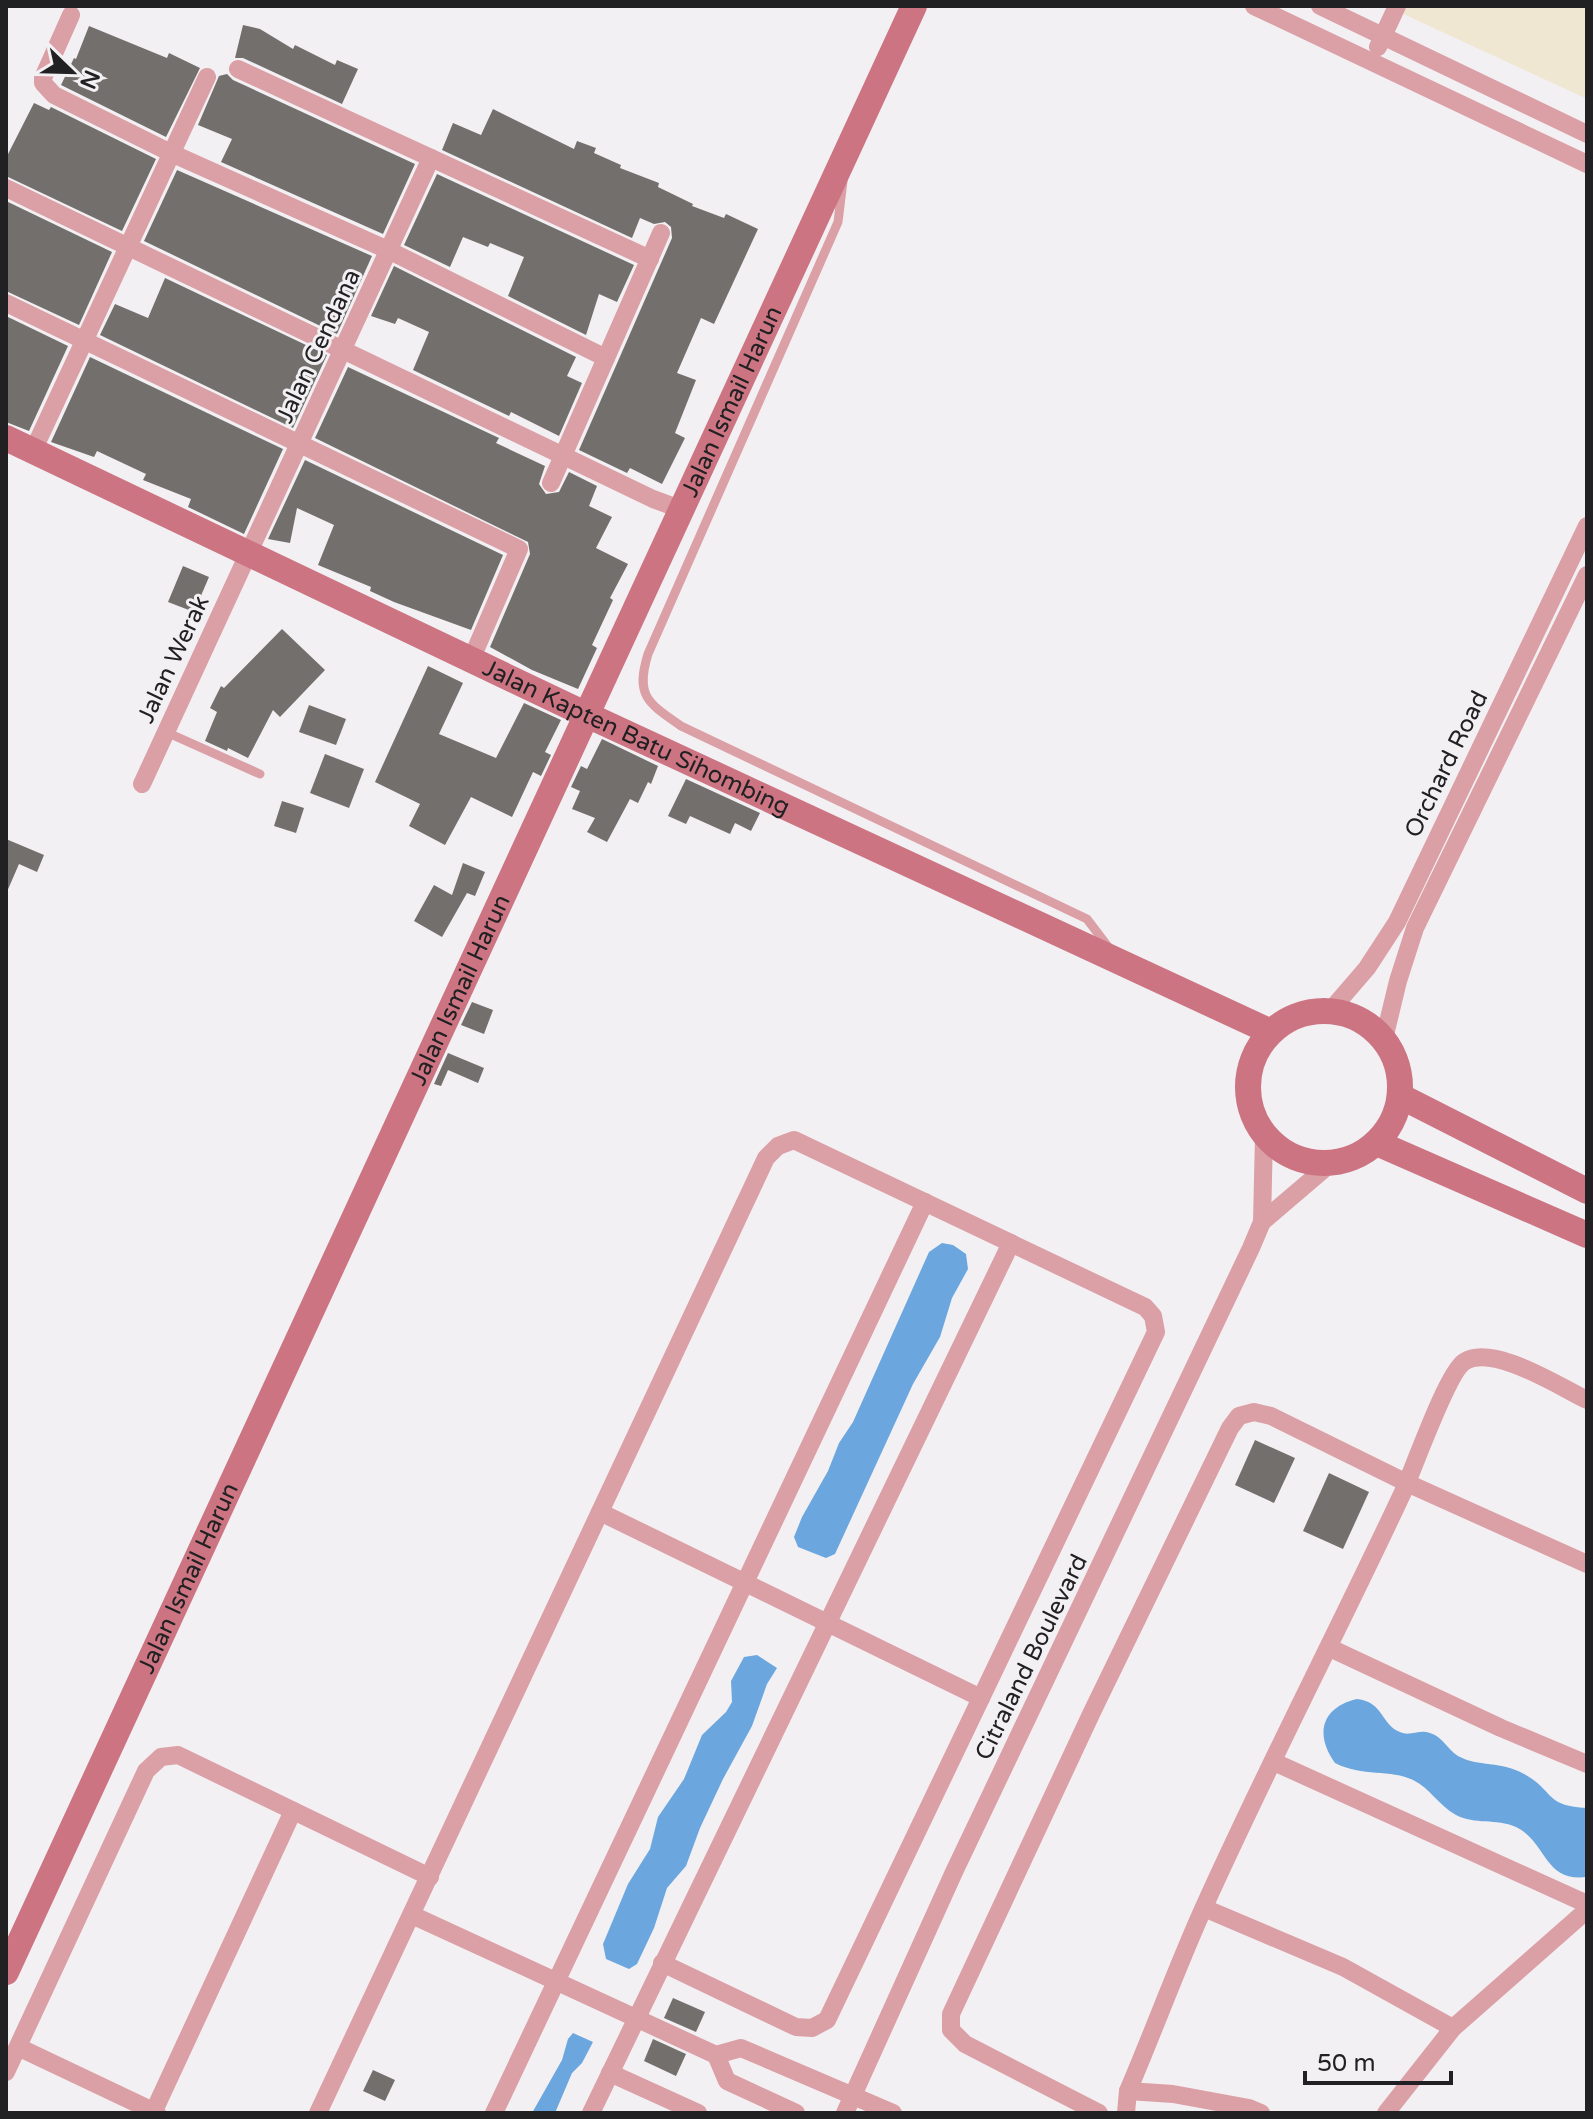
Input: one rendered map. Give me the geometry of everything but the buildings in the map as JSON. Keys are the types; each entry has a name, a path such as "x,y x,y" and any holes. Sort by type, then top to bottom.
{"street":[{"name":"Jalan Ismail Harun","path":"6,1972 914,6"},
{"path":"1254,6 1587,164"},
{"path":"1320,6 1587,134"},
{"path":"1372,61 1397,6"},
{"path":"71,15 43,78 46,88 54,95 171,153 388,250 606,358"},
{"path":"238,69 650,259"},
{"path":"33,451 207,77"},
{"name":"Jalan Cendana","path":"248,554 431,158"},
{"path":"6,188 563,456 680,509"},
{"path":"551,483 661,233"},
{"path":"6,303 519,549 471,660"},
{"name":"Jalan Kapten Batu Sihombing","path":"6,438 585,714 1271,1032"},
{"name":"Orchard Road","path":"1330,1011 1367,968 1397,922 1587,526"},
{"name":"Jalan Werak","path":"142,784 248,554"},
{"name":"Orchard Road","path":"1384,1039 1415,928 1587,575"},
{"path":"1330,1011 1360,1019 1384,1039 1398,1066 1400,1096 1392,1122 1377,1143 1347,1161 1311,1163 1293,1158 1264,1135 1254,1119 1248,1082 1251,1064 1271,1032 1298,1015 1330,1011"},
{"path":"1400,1096 1587,1191"},
{"name":"Citraland Boulevard","path":"849,2105 954,1872 1228,1301 1262,1222 1264,1135"},
{"path":"318,2113 766,1158 778,1146 794,1140 1145,1307 1153,1316 1156,1332 827,2020 812,2028 796,2027 662,1963"},
{"path":"1377,1143 1587,1235"},
{"name":"Citraland Boulevard","path":"1262,1222 1330,1164"},
{"path":"494,2113 925,1202"},
{"path":"591,2113 1011,1243"},
{"path":"1126,2113 1128,2091 1204,1908 1330,1648 1449,1384 1463,1362 1477,1357 1497,1357 1587,1400"},
{"path":"1099,2113 965,2044 951,2030 951,2014 1092,1712 1239,1416 1254,1412 1271,1416 1407,1483 1587,1564"},
{"path":"600,1512 981,1698"},
{"path":"1330,1648 1501,1728 1587,1764"},
{"path":"6,2072 146,1771 161,1757 178,1755 430,1877"},
{"path":"1274,1762 1587,1907 1453,2028 1386,2113"},
{"path":"18,2047 154,2112 293,1811"},
{"path":"1204,1908 1343,1967 1453,2028"},
{"path":"412,1915 716,2055 741,2048 849,2105 893,2113"},
{"path":"716,2055 727,2081 796,2113"},
{"path":"610,2073 698,2113"},
{"path":"1128,2091 1173,2094 1261,2113"}],"lane":[{"path":"847,150 838,222 648,654 641,677 644,691 655,708 681,726 1087,919 1114,960"},
{"path":"166,732 260,774"}],"shaded area":[{"path":"1386,6 1587,6 1587,99"}],"water":[{"path":"942,1243 953,1245 966,1254 968,1269 952,1298 940,1337 913,1384 835,1554 826,1558 798,1547 794,1537 802,1517 828,1471 839,1443 853,1422 929,1252"},
{"path":"757,1655 777,1668 767,1684 752,1726 700,1828 686,1866 667,1888 654,1928 637,1964 629,1969 606,1959 603,1944 628,1884 650,1849 658,1817 684,1779 702,1735 732,1702 731,1681 744,1657"},
{"path":"1357,1699 1372,1704 1400,1732 1430,1733 1458,1756 1516,1770 1534,1780 1556,1801 1587,1808 1587,1877 1562,1874 1516,1827 1456,1815 1413,1780 1355,1770 1335,1763 1325,1742 1325,1723 1336,1708"},
{"path":"573,2033 593,2042 582,2063 572,2073 555,2113 532,2113 562,2060"}]}
